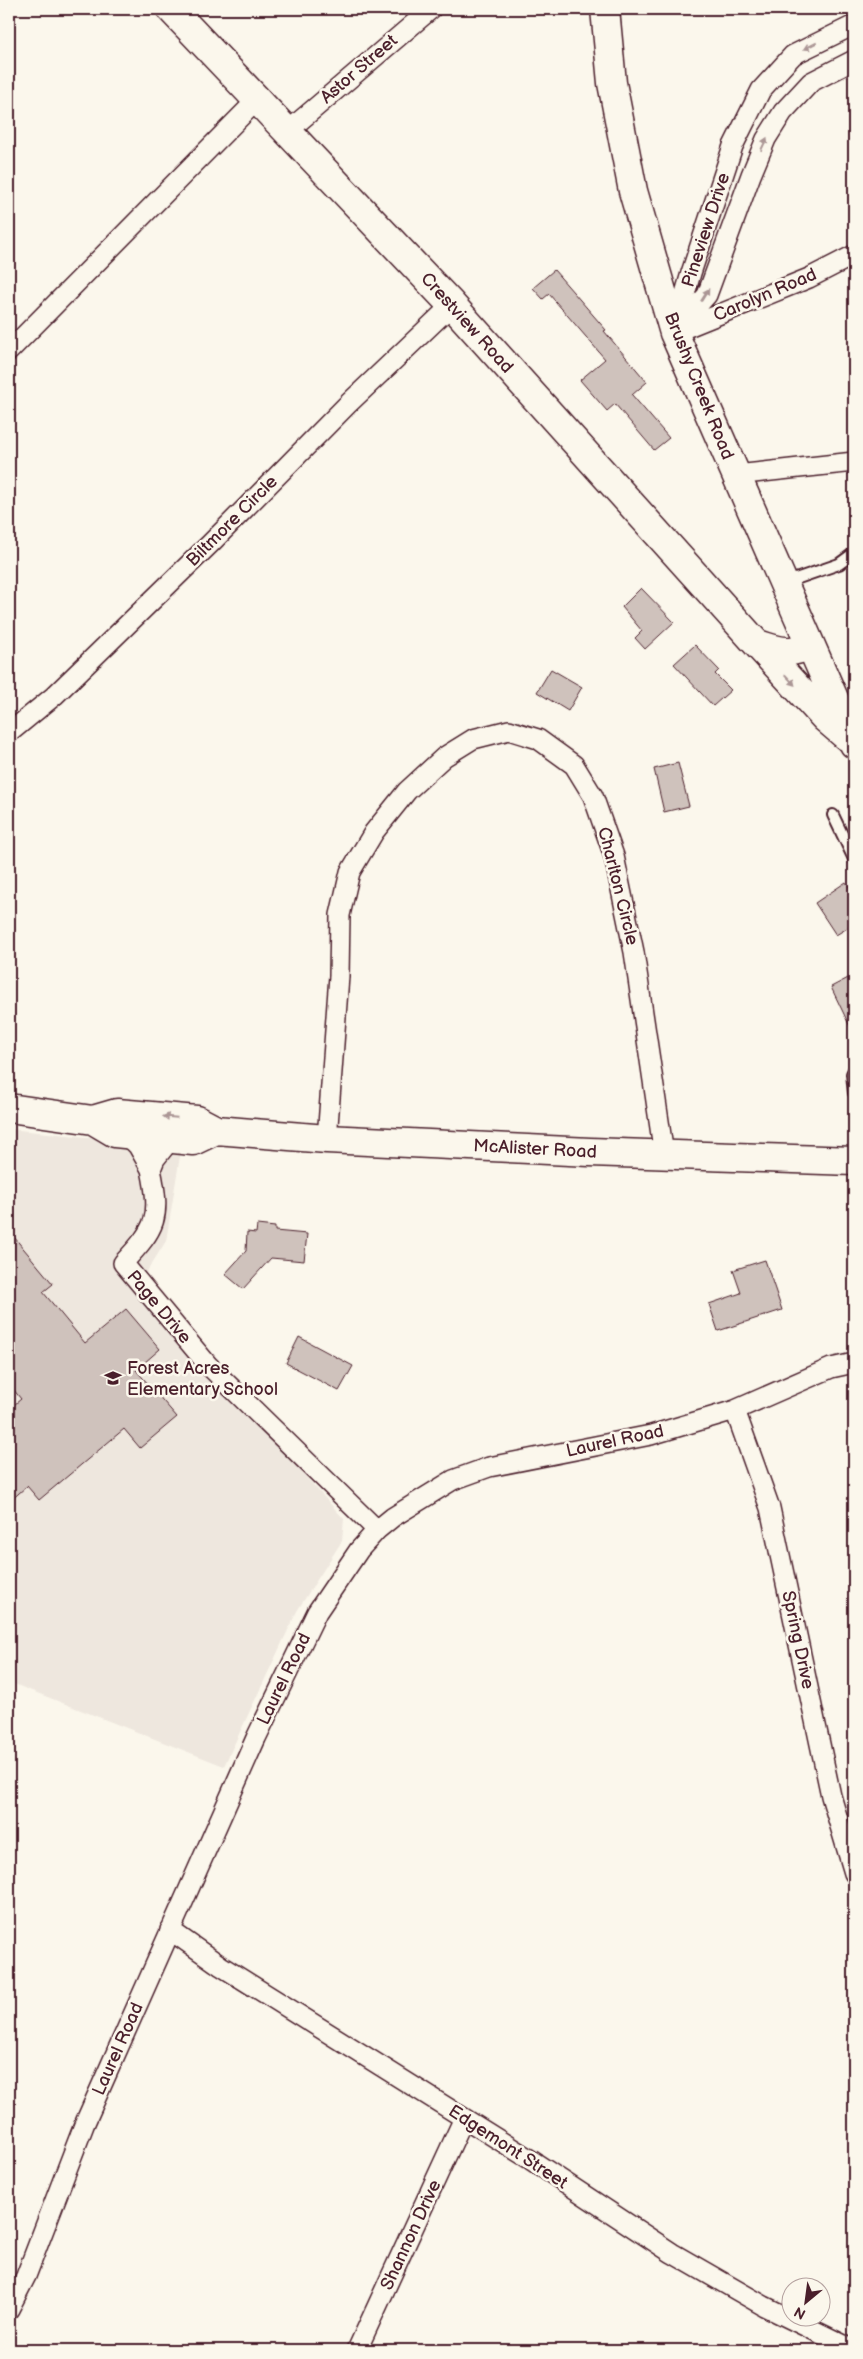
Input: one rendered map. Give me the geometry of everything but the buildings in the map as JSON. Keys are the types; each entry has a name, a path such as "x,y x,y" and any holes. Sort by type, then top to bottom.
{"street":[{"name":"Crestview Road","path":"171,9 452,305 756,644 825,718 854,743"},
{"name":"Astor Street","path":"288,131 431,9"},
{"name":"Brushy Creek Road","path":"605,9 612,83 633,191 674,333 854,743"},
{"name":"Pineview Drive","path":"674,333 691,273 733,146 761,90 793,55 854,25"},
{"name":"Pineview Drive","path":"674,333 706,295 766,139 783,112 811,82 854,60"},
{"path":"9,350 257,100"},
{"name":"Carolyn Road","path":"674,333 809,278 854,255"},
{"name":"Biltmore Circle","path":"9,733 61,689 210,544 348,404 452,305"},
{"path":"736,475 854,462"},
{"path":"756,644 786,652 798,651 810,645"},
{"name":"Charlton Circle","path":"327,1139 339,976 340,915 350,872 374,832 407,791 444,757 473,739 509,730 538,740 574,765 593,796 614,856 634,952 664,1155"},
{"name":"McAlister Road","path":"9,1108 93,1120 115,1133 127,1135 193,1141 216,1130"},
{"name":"McAlister Road","path":"93,1120 117,1113 197,1120 216,1130 327,1139 854,1162"},
{"name":"Page Drive","path":"127,1135 138,1146 151,1169 157,1199 153,1226 141,1244 123,1263 208,1366 377,1530"},
{"path":"151,1169 158,1154 171,1139"},
{"name":"Laurel Road","path":"9,2309 26,2276 84,2125 256,1738 317,1612 359,1550 393,1516 454,1480 489,1467 651,1436 735,1410 831,1368 854,1363"},
{"name":"Spring Drive","path":"735,1410 770,1508 831,1796 854,1873"},
{"name":"Edgemont Street","path":"170,1930 221,1966 304,2016 672,2253 764,2306 854,2350"},
{"name":"Shannon Drive","path":"357,2350 464,2118"}],"lane":[{"path":"783,584 839,564 854,553"},
{"path":"833,815 854,859"},
{"path":"854,1070 852,1074 854,1093"}],"shaded area":[{"name":"Forest Acres Elementary School","path":"9,1129 144,1143 181,1150 166,1241 136,1289 344,1519 342,1541 297,1611 224,1766 9,1682"}],"place":[{"name":"Forest Acres Elementary School","path":"113,1378"}]}
